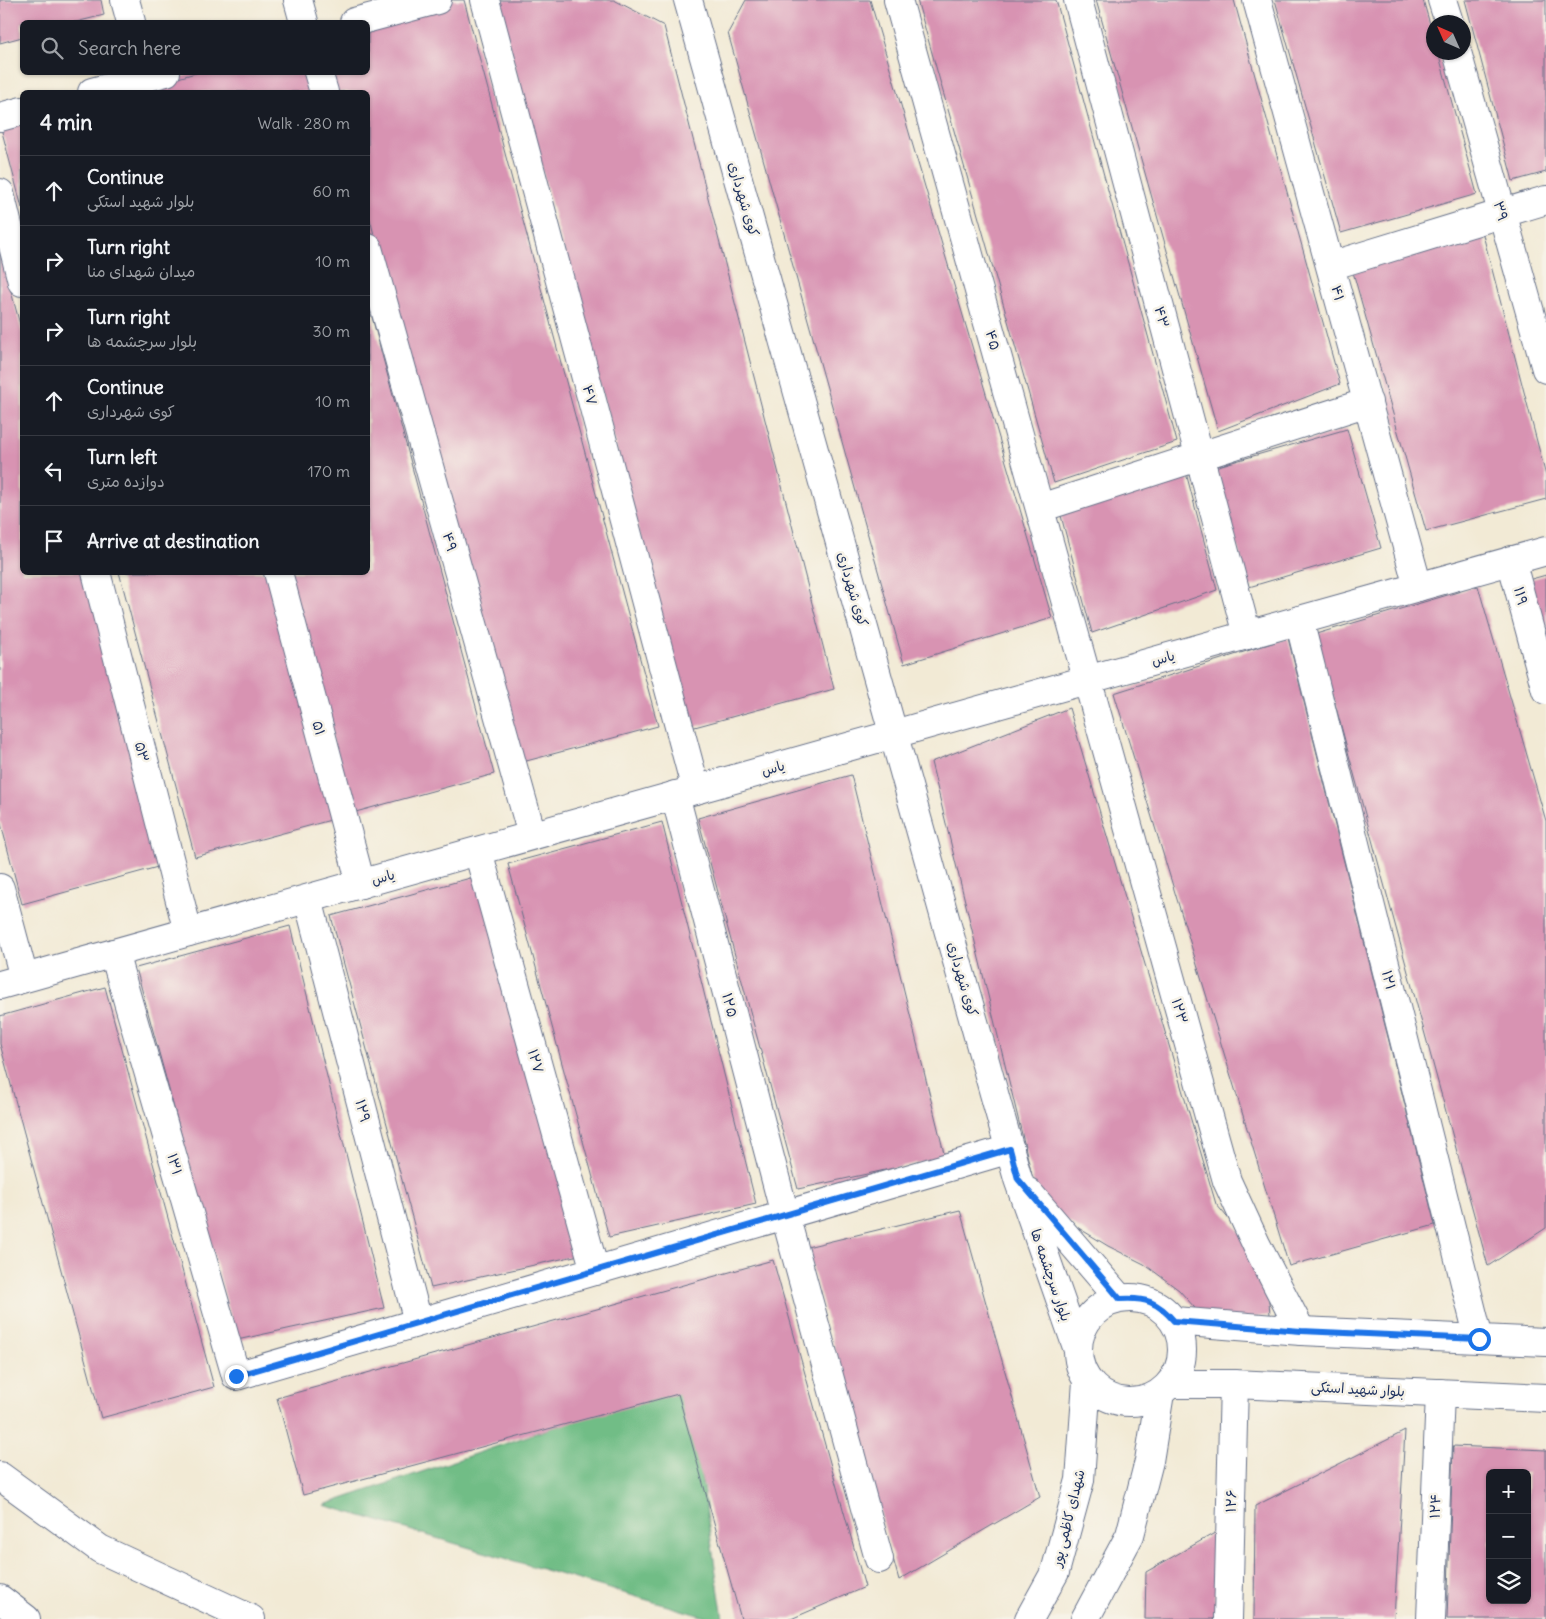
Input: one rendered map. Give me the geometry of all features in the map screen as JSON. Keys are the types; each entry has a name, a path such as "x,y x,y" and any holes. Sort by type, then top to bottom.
{"main road":[{"path":"125,0 130,20"},
{"path":"298,0 303,20"},
{"path":"362,20 437,0"},
{"name":"۴۷","path":"485,0 686,793"},
{"name":"کوی شهرداری","path":"688,0 1018,1179"},
{"name":"۴۵","path":"898,0 1088,680"},
{"name":"۴۳","path":"1078,0 1247,635"},
{"name":"۴۱","path":"1257,0 1418,587"},
{"path":"1442,0 1446,15"},
{"name":"۳۹","path":"1459,60 1546,369"},
{"path":"319,75 323,90"},
{"path":"101,90 152,79"},
{"path":"0,117 20,112"},
{"path":"0,193 20,274"},
{"path":"1330,266 1546,200"},
{"name":"۴۹","path":"370,255 532,836"},
{"path":"1040,508 1368,402"},
{"name":"یاس","path":"12,981 1546,551"},
{"name":"۱۱۹","path":"1511,560 1546,690"},
{"name":"۵۳","path":"97,575 188,932"},
{"name":"۵۱","path":"279,575 361,884"},
{"name":"۱۲۱","path":"1299,620 1479,1339"},
{"name":"۱۲۳","path":"1088,680 1227,1181 1257,1246 1301,1331"},
{"name":"۱۲۵","path":"686,793 785,1215 879,1559"},
{"name":"۱۲۷","path":"478,851 595,1270"},
{"path":"0,888 12,981"},
{"name":"۱۲۹","path":"308,899 418,1322"},
{"name":"۱۳۱","path":"114,953 236,1376 418,1322"},
{"path":"418,1322 1010,1149"},
{"name":"بلوار سرچشمه ها","path":"1018,1179 1120,1299"},
{"name":"بلوار سرچشمه ها","path":"1018,1179 1078,1350"},
{"path":"1085,1619 1130,1535 1165,1389 1179,1370 1183,1353 1181,1337 1174,1321 1164,1309 1151,1302 1135,1298 1120,1299 1106,1303 1085,1323 1080,1336 1078,1350 1080,1366 1087,1381 1102,1394 1121,1402 1141,1402 1165,1389"},
{"path":"1174,1321 1301,1331 1546,1342"},
{"name":"شهدای کاظمی پور","path":"1030,1619 1055,1572 1080,1480 1087,1381"},
{"name":"بلوار شهید استکی","path":"1165,1389 1234,1384 1546,1398"},
{"name":"۱۲۶","path":"1228,1619 1234,1384"},
{"name":"۱۲۴","path":"1431,1619 1440,1393"},
{"path":"0,1476 100,1549 252,1619"},
{"path":"0,1600 26,1619"}],"green space":[{"path":"687,1382 723,1619 712,1619 324,1505"}],"building":[{"path":"0,0 101,0 104,15 84,20 20,20 20,38 0,43"},
{"path":"451,0 464,0 658,726 515,764 370,220 370,90 335,90 331,75 370,75 370,22"},
{"path":"497,0 614,0 664,26 834,689 691,728"},
{"path":"746,0 870,0 1052,618 904,664 728,33"},
{"path":"917,0 1056,0 1177,442 1054,483"},
{"path":"1096,0 1234,0 1340,384 1218,431"},
{"path":"1275,0 1423,0 1427,15 1426,60 1440,60 1477,194 1341,233"},
{"path":"1465,0 1546,0 1546,172 1513,181 1471,23 1471,15 1469,15"},
{"path":"188,75 308,75 312,90 159,90 157,84"},
{"path":"20,123 20,200 1,128"},
{"path":"1482,231 1546,476 1546,499 1426,531 1353,272"},
{"path":"0,250 20,325 20,575 88,575 165,865 22,904 0,820"},
{"path":"370,309 494,774 352,813 289,575 370,575"},
{"path":"1347,429 1381,548 1249,587 1215,467"},
{"path":"1186,473 1217,590 1092,633 1060,512"},
{"path":"120,575 273,575 338,818 195,857"},
{"path":"1546,575 1546,643 1528,580"},
{"path":"1478,586 1546,821 1546,1228 1488,1266 1316,634"},
{"path":"1288,638 1435,1225 1289,1266 1114,693"},
{"path":"1069,708 1216,1204 1266,1263 1270,1315 1209,1324 1179,1290 1144,1264 1108,1246 1039,1204 931,762"},
{"path":"851,775 945,1157 798,1189 698,818"},
{"path":"662,822 756,1204 609,1237 508,864"},
{"path":"485,874 579,1255 431,1288 331,916"},
{"path":"290,926 384,1308 237,1340 136,968"},
{"path":"105,987 214,1387 101,1418 0,1044 0,1016"},
{"path":"960,1210 1040,1497 899,1580 807,1247"},
{"path":"773,1260 865,1587 791,1619 741,1619 678,1394 303,1495 277,1398"},
{"path":"1405,1431 1394,1619 1254,1619 1255,1506"},
{"path":"1453,1446 1546,1450 1546,1619 1447,1619"},
{"path":"1220,1530 1214,1619 1145,1619 1146,1572"}],"route":[{"path":"236,1376 1010,1149 1018,1179 1120,1299 1135,1298 1151,1302 1164,1309 1174,1321 1301,1331 1479,1339"}]}
